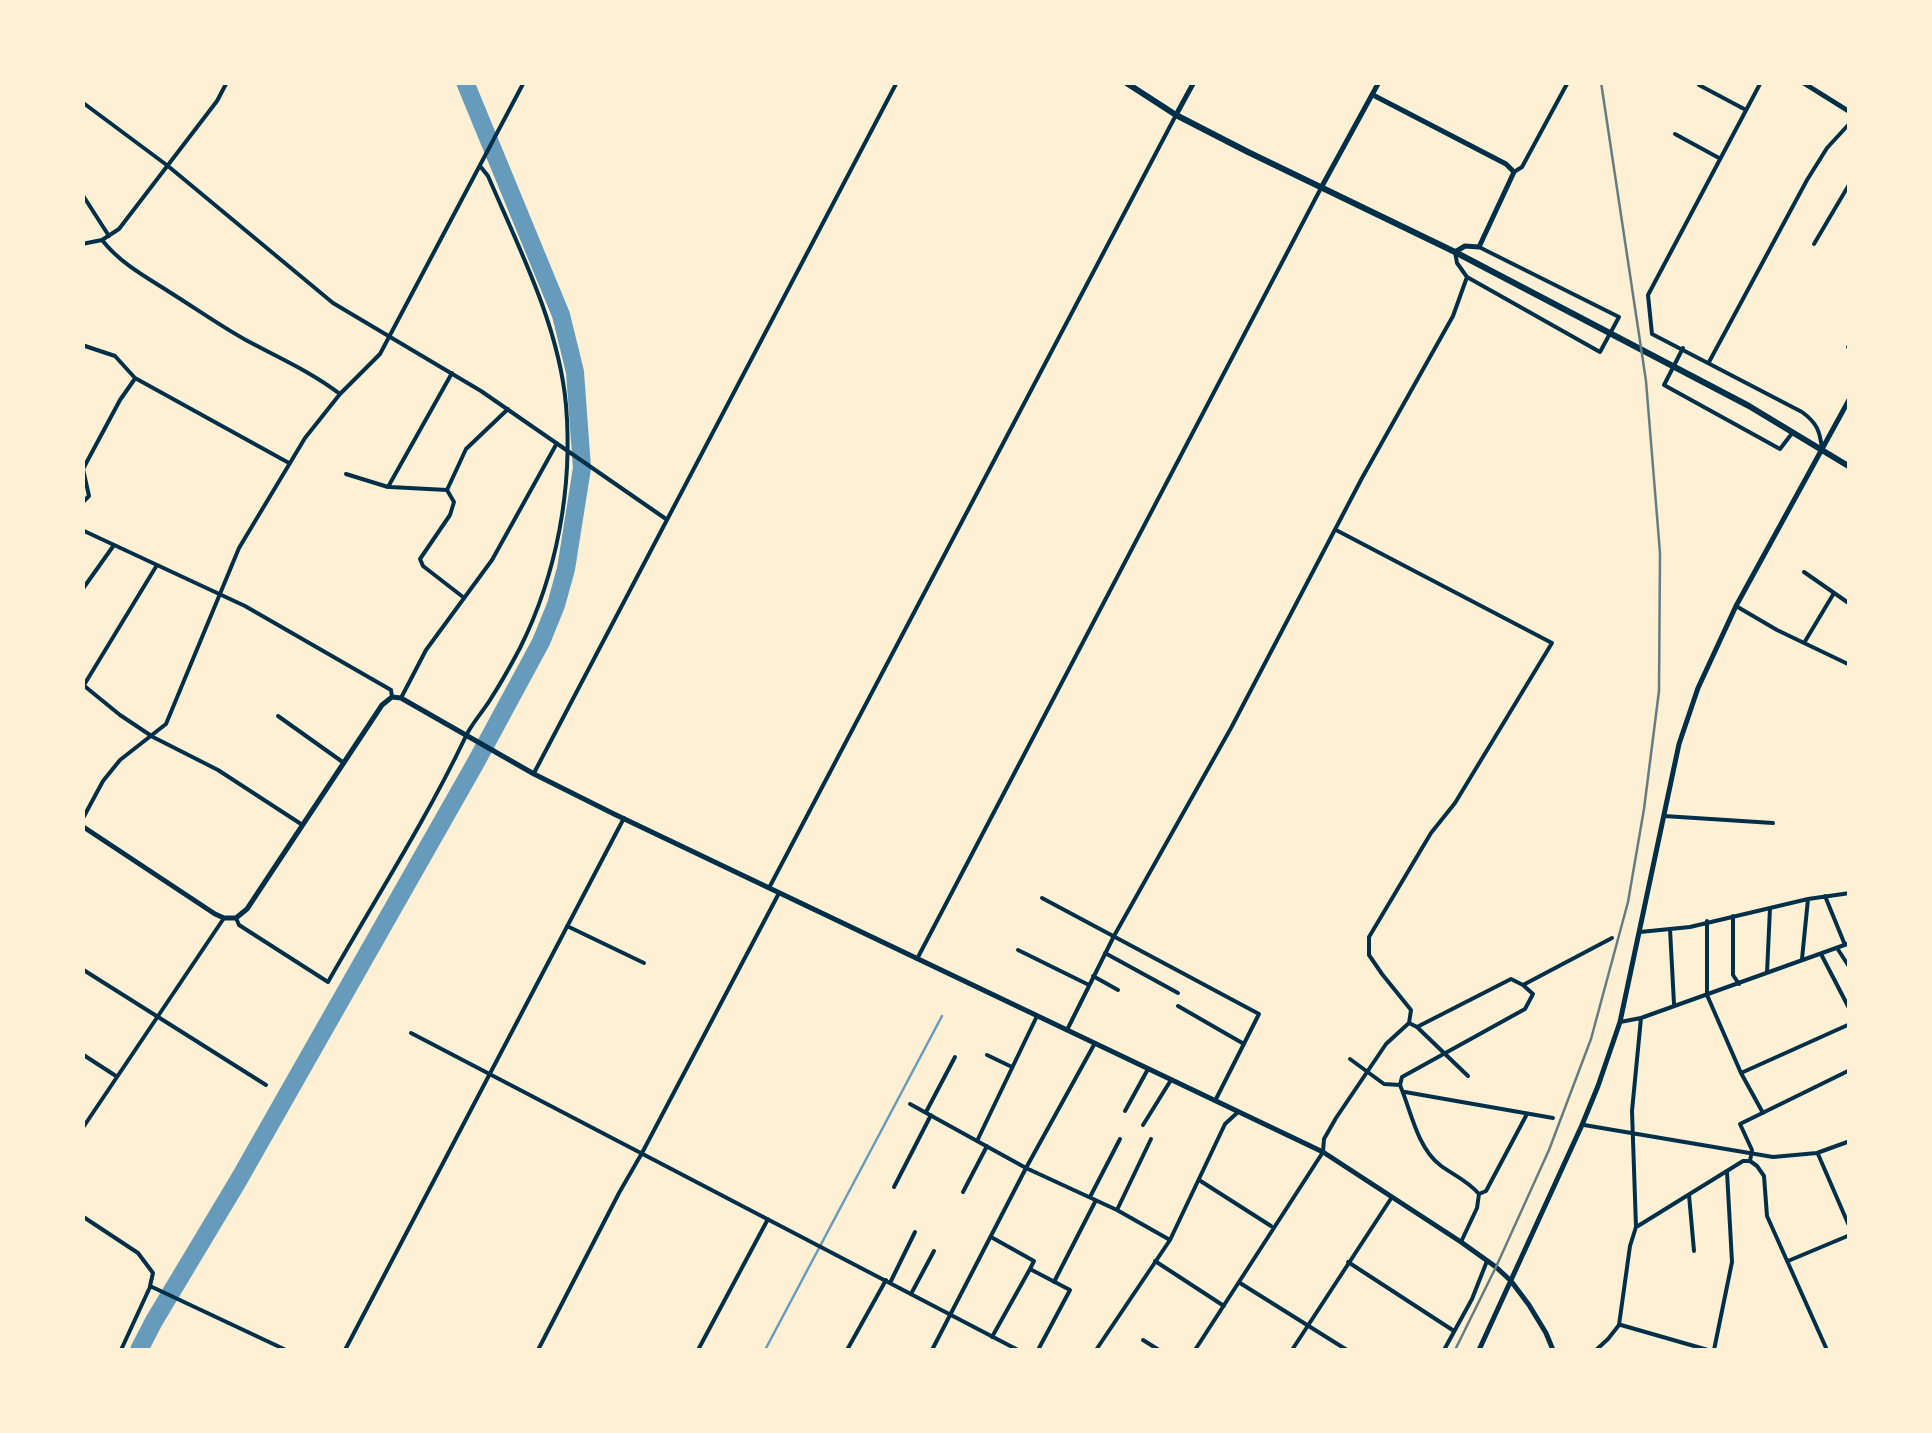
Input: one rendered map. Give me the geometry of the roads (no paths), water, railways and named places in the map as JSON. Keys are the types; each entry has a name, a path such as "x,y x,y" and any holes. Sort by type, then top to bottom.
{"main road":[{"path":"1124,82 1176,115 1455,252 1732,397 1850,467"}],"street":[{"path":"82,244 102,240 119,229 217,101 227,82"},
{"path":"524,82 380,354 340,394 306,438 240,548 166,724 120,760 103,781 82,823 224,918 236,918 247,908 382,705 392,697 402,698 534,774 1323,1152 1487,1261 1511,1282 1553,1350"},
{"path":"534,774 897,82"},
{"path":"769,888 1194,82"},
{"path":"917,959 1379,82"},
{"path":"1479,247 1514,172 1522,168 1568,82"},
{"path":"1761,82 1648,295 1652,334 1814,420 1822,449"},
{"path":"1802,82 1850,112"},
{"path":"1698,85 1746,110"},
{"path":"1373,95 1506,164 1514,172"},
{"path":"82,102 168,166 333,303 508,409 666,520"},
{"path":"1709,362 1807,180 1850,122"},
{"path":"1675,134 1720,159"},
{"path":"236,918 240,925 328,982 520,648 541,600 557,546 564,500 566,404 540,299 482,163"},
{"path":"1814,244 1850,183"},
{"path":"82,194 108,236"},
{"path":"102,240 129,267 340,394"},
{"path":"1465,246 1479,247 1619,317 1600,352 1468,278 1456,263 1455,252 1465,246"},
{"path":"1066,1030 1453,316 1468,278"},
{"path":"82,344 115,356 136,378 290,464"},
{"path":"1682,350 1664,385 1780,449 1793,432"},
{"path":"388,487 452,373"},
{"path":"82,503 89,496 83,469 136,378"},
{"path":"1479,1350 1582,1124 1620,1022 1679,744 1698,688 1736,606 1850,398"},
{"path":"447,490 466,449 508,409"},
{"path":"402,698 426,650 492,560 556,444"},
{"path":"346,474 388,487 447,490"},
{"path":"447,490 454,502 450,515 420,559 422,566 464,598"},
{"path":"82,530 245,606 391,690 392,697"},
{"path":"1194,1350 1323,1152 1324,1139 1386,1044 1409,1022 1411,1010 1370,954 1369,937 1552,643 1336,530"},
{"path":"82,590 114,545"},
{"path":"157,565 83,685 120,715 218,770 303,825"},
{"path":"1804,572 1850,604"},
{"path":"1804,643 1834,593"},
{"path":"1736,606 1850,666"},
{"path":"278,716 344,763"},
{"path":"1664,816 1773,823"},
{"path":"345,1350 624,818"},
{"path":"538,1350 779,892"},
{"path":"1640,932 1690,927 1850,893"},
{"path":"1620,1022 1847,944 1825,896"},
{"path":"1042,898 1259,1014 1215,1101"},
{"path":"1802,961 1808,900"},
{"path":"1767,974 1770,908"},
{"path":"1733,916 1733,975 1739,984"},
{"path":"82,1130 224,918"},
{"path":"1707,921 1707,995 1763,1113"},
{"path":"567,926 644,963"},
{"path":"1670,929 1674,1006"},
{"path":"1524,985 1612,938"},
{"path":"1837,948 1850,968"},
{"path":"1018,950 1088,985"},
{"path":"1106,953 1178,993"},
{"path":"1821,954 1850,1010"},
{"path":"82,970 266,1085"},
{"path":"1093,976 1118,990"},
{"path":"1417,1027 1511,980 1533,994 1525,1010 1402,1076 1400,1086 1424,1147 1438,1164 1469,1182 1478,1194 1461,1242"},
{"path":"1178,1006 1244,1044"},
{"path":"977,1140 1037,1016"},
{"path":"1596,1350 1620,1325 1636,1227 1632,1110 1640,1018"},
{"path":"1409,1022 1468,1076"},
{"path":"1741,1073 1850,1024"},
{"path":"411,1032 1018,1350"},
{"path":"932,1350 1094,1043"},
{"path":"82,1054 118,1077"},
{"path":"987,1055 1012,1068"},
{"path":"894,1187 955,1057"},
{"path":"1350,1060 1384,1084 1400,1086"},
{"path":"1125,1111 1148,1069"},
{"path":"1750,1161 1752,1150 1740,1124 1850,1070"},
{"path":"1143,1126 1171,1080"},
{"path":"1403,1092 1553,1118"},
{"path":"910,1104 1170,1240"},
{"path":"1096,1350 1170,1240 1225,1124 1238,1112"},
{"path":"1478,1194 1486,1191 1527,1114"},
{"path":"1582,1124 1773,1156 1817,1153 1850,1141"},
{"path":"1089,1198 1120,1139"},
{"path":"1117,1210 1151,1139"},
{"path":"963,1192 987,1146"},
{"path":"1788,1262 1850,1231 1817,1153"},
{"path":"1636,1227 1743,1161 1750,1161 1764,1176 1767,1216 1827,1350"},
{"path":"1620,1325 1711,1350 1732,1262 1726,1172"},
{"path":"1199,1180 1272,1227"},
{"path":"1688,1195 1694,1251"},
{"path":"1292,1350 1392,1197"},
{"path":"1054,1282 1096,1201"},
{"path":"82,1216 138,1253 152,1273 153,1287 121,1350"},
{"path":"698,1350 768,1219"},
{"path":"847,1350 915,1232"},
{"path":"990,1237 1034,1261 992,1336"},
{"path":"911,1294 934,1251"},
{"path":"1155,1261 1224,1306"},
{"path":"1444,1350 1487,1261"},
{"path":"1348,1262 1454,1331"},
{"path":"1030,1269 1070,1290 1038,1350"},
{"path":"1240,1282 1346,1350"},
{"path":"153,1287 286,1350"},
{"path":"1143,1340 1159,1350"}],"waterway":[{"path":"139,1350 475,764 541,642 566,569 582,468 575,372 561,315 465,82"},
{"path":"765,1350 942,1016"}],"railway":[{"path":"1455,1350 1549,1150 1591,1039 1628,902 1659,691 1660,553 1646,381 1601,82"}]}
